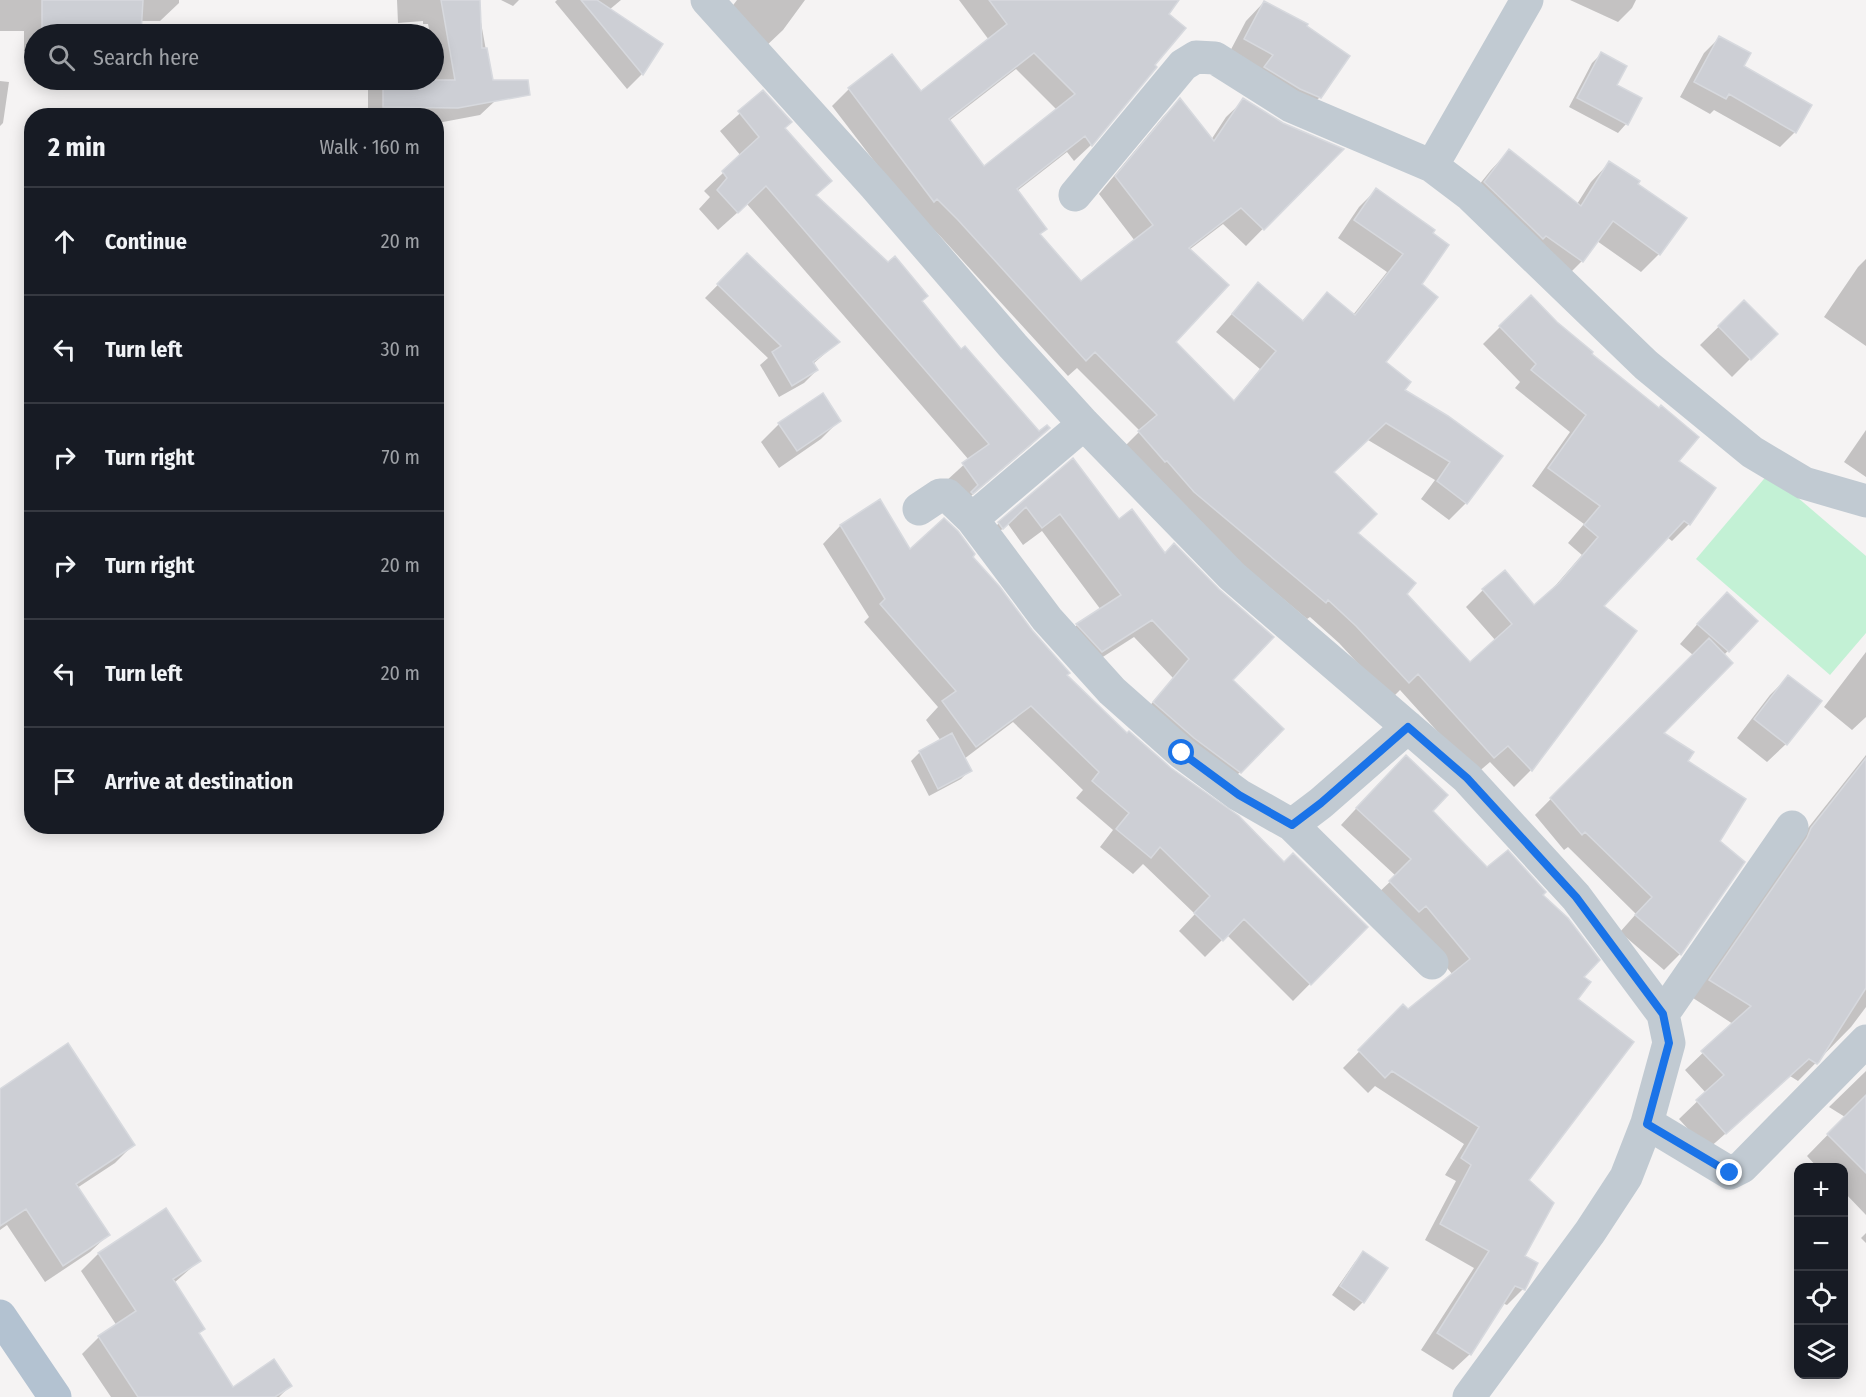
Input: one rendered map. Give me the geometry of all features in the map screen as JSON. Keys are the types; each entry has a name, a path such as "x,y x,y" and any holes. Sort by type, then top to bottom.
{"main road":[{"path":"0,1316 55,1397"}],"street":[{"path":"707,0 875,186 1012,346 1084,424 1233,576 1467,778 1576,897 1663,1014 1669,1043 1647,1124 1626,1177 1590,1232 1469,1397"},
{"path":"1432,166 1527,0"},
{"path":"1075,195 1183,65 1196,57 1215,58 1291,106 1432,166 1469,194 1646,365 1752,452 1804,483 1866,501"},
{"path":"972,519 1084,424"},
{"path":"919,509 940,495 947,495 972,519 1047,619 1112,691 1192,760 1239,795 1292,825 1432,963"},
{"path":"1292,825 1321,803 1408,727"},
{"path":"1663,1014 1792,827"},
{"path":"1647,1124 1730,1173 1742,1167 1866,1041"}],"green space":[{"path":"1769,473 1866,556 1866,633 1830,675 1696,559"}],"building":[{"path":"42,0 143,0 142,24 42,24"},
{"path":"441,0 480,0 482,48 487,48 493,80 528,80 530,95 458,108 383,107 383,90 444,90 444,80 455,80"},
{"path":"581,0 597,0 663,44 643,75"},
{"path":"989,0 1179,0 1169,14 1186,28 1092,146 1085,136 1017,189 1047,229 1040,234 1081,281 1153,225 1115,176 1180,98 1214,141 1243,98 1283,123 1344,149 1264,230 1241,208 1189,248 1229,285 1176,342 1234,401 1276,351 1232,314 1258,282 1303,321 1327,292 1355,315 1403,254 1354,220 1376,188 1435,230 1433,233 1449,245 1422,284 1438,297 1386,362 1411,382 1405,390 1448,416 1503,456 1467,504 1437,481 1450,462 1386,423 1334,472 1377,514 1358,533 1416,583 1407,594 1470,662 1512,624 1482,589 1505,570 1534,605 1559,583 1598,537 1584,525 1600,506 1548,468 1586,415 1531,370 1536,364 1499,326 1531,295 1557,322 1593,352 1592,354 1659,408 1661,405 1699,437 1679,461 1716,488 1690,525 1684,521 1604,606 1637,631 1532,771 1508,746 1494,758 1418,674 1409,683 1356,626 1328,600 1326,603 1194,492 1138,431 1157,415 1095,352 1086,361 958,220 937,199 934,202 848,88 892,54 921,91 1007,24","holes":["1034,53 1075,94 984,166 949,119"]},
{"path":"1264,1 1308,24 1307,26 1350,56 1321,98 1300,89 1264,67 1273,55 1244,39"},
{"path":"1719,36 1751,53 1744,66 1812,105 1796,133 1729,94 1726,99 1694,82"},
{"path":"1601,52 1627,66 1617,85 1642,98 1628,125 1577,98"},
{"path":"763,90 792,122 785,128 832,181 816,195 888,262 895,256 928,296 922,301 961,349 965,346 1039,431 1047,425 1050,428 973,494 971,492 978,485 962,463 989,444 766,186 738,213 717,190 727,178 722,171 759,137 738,111"},
{"path":"1509,149 1581,206 1609,161 1640,181 1638,184 1687,218 1660,255 1613,221 1583,262 1546,236 1543,239 1484,182"},
{"path":"747,253 840,342 813,362 818,370 792,386 772,352 781,346 717,284"},
{"path":"1744,300 1778,334 1751,360 1718,326"},
{"path":"823,393 841,421 797,451 778,423"},
{"path":"1073,458 1119,519 1132,509 1165,553 1174,543 1219,589 1274,637 1233,680 1284,729 1241,773 1194,738 1153,702 1189,659 1152,620 1102,652 1076,624 1121,595 1060,514 1042,528 1026,507 1003,529 998,522"},
{"path":"880,499 910,549 944,518 958,531 975,554 973,557 1070,673 1067,675 1127,733 1129,731 1171,768 1239,816 1284,862 1293,853 1368,927 1311,985 1244,919 1223,941 1194,913 1210,896 1160,847 1151,858 1116,829 1129,813 1092,781 1099,772 1031,706 976,747 942,701 956,691 880,604 885,599 840,525"},
{"path":"1727,592 1758,621 1729,652 1697,624"},
{"path":"1709,638 1733,663 1664,733 1694,752 1688,761 1746,799 1720,841 1745,862 1681,955 1635,915 1652,897 1585,832 1582,835 1550,798"},
{"path":"1788,675 1822,701 1787,745 1754,719"},
{"path":"952,733 972,771 938,789 919,751"},
{"path":"1406,755 1448,795 1433,811 1487,867 1508,850 1546,892 1543,895 1568,918 1600,960 1584,977 1591,982 1578,999 1634,1042 1529,1180 1554,1203 1525,1256 1538,1263 1525,1290 1515,1286 1471,1355 1437,1333 1489,1251 1440,1224 1471,1165 1461,1158 1479,1127 1392,1071 1385,1078 1358,1050 1403,1004 1408,1009 1470,959 1426,906 1419,912 1389,881 1411,859 1356,808"},
{"path":"1866,758 1866,988 1819,1062 1817,1064 1809,1059 1726,1134 1696,1100 1724,1075 1701,1051 1751,1006 1709,980 1807,838 1811,828"},
{"path":"68,1043 135,1145 76,1184 110,1235 63,1266 26,1209 0,1226 0,1089"},
{"path":"1866,1095 1866,1173 1827,1134"},
{"path":"166,1208 201,1261 173,1279 205,1329 199,1333 233,1387 274,1359 292,1386 275,1397 138,1397 98,1336 136,1311 98,1253"},
{"path":"1363,1251 1388,1268 1364,1303 1340,1286"}],"route":[{"path":"1182,753 1239,795 1292,825 1321,803 1408,727 1467,778 1576,897 1663,1014 1669,1043 1647,1124 1730,1173"}]}
